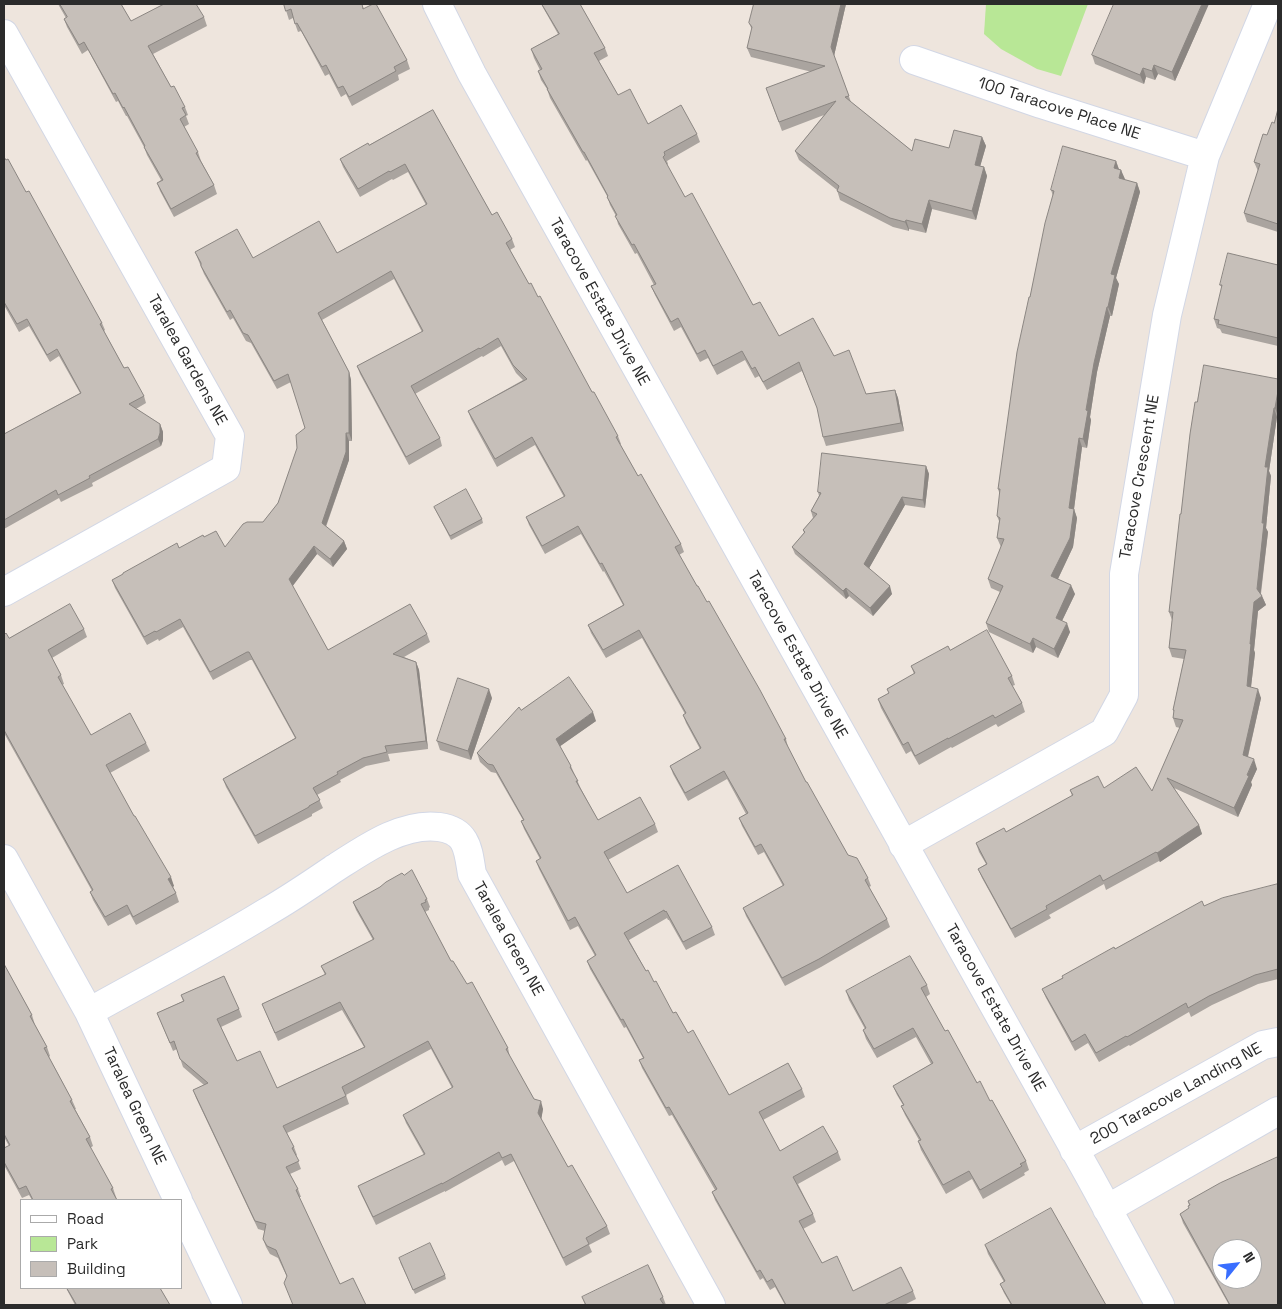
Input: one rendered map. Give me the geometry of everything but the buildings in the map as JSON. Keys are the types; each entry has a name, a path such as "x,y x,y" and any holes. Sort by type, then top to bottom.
{"street":[{"name":"Taracove Estate Drive NE","path":"437,4 472,74 1160,1305"},
{"name":"Taracove Crescent NE","path":"903,845 1104,732 1124,695 1124,574 1167,315 1205,156 1268,4"},
{"name":"Taralea Gardens NE","path":"4,34 230,436 226,468 4,592"},
{"name":"100 Taracove Place NE","path":"914,60 1041,104 1205,156"},
{"name":"Taralea Green NE","path":"90,1012 264,914 372,845 400,832 421,827 439,827 456,831 467,845 472,874 711,1305"},
{"name":"Taralea Green NE","path":"4,859 90,1012 178,1199"},
{"name":"200 Taracove Landing NE","path":"1074,1150 1264,1045 1278,1042"},
{"path":"1107,1209 1278,1111"},
{"path":"182,1208 228,1305"}],"green space":[{"path":"986,4 1088,4 1061,76 1037,69 1001,49 984,34"}]}
